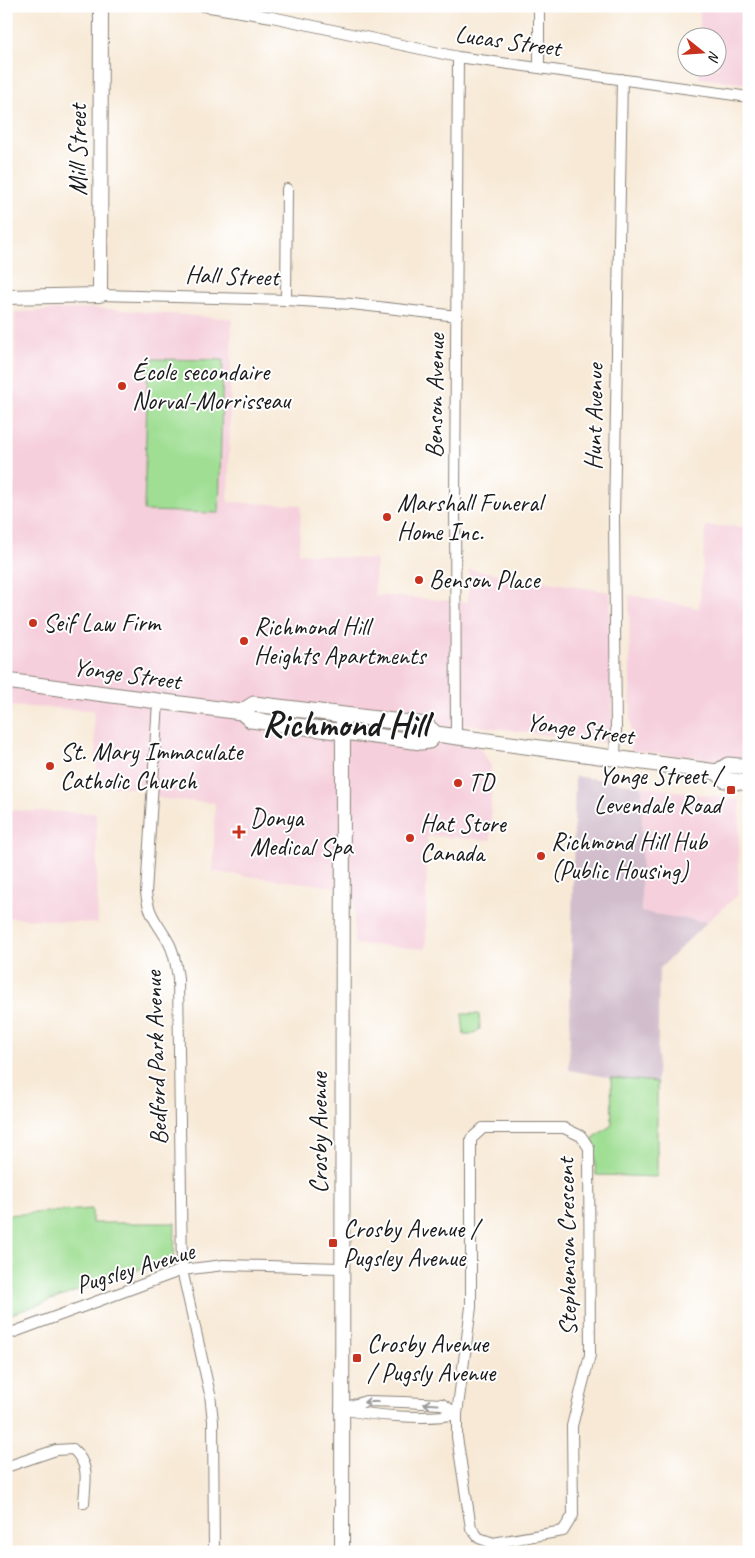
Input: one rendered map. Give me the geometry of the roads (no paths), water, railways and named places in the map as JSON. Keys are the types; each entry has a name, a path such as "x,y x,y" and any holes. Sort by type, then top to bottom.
{"main road":[{"name":"Yonge Street","path":"6,681 241,712 251,720 424,742 436,734"},
{"name":"Yonge Street","path":"241,712 254,704 426,725 436,734 615,756 717,772 725,780 749,783"},
{"name":"Yonge Street","path":"717,772 728,765 749,767"}],"street":[{"name":"Mill Street","path":"100,295 101,6"},
{"name":"Lucas Street","path":"204,6 272,17 458,57 749,97"},
{"path":"539,6 539,68"},
{"name":"Benson Avenue","path":"456,736 458,57"},
{"name":"Hunt Avenue","path":"615,756 614,518 622,79"},
{"path":"286,300 287,189"},
{"name":"Hall Street","path":"6,296 100,295 286,300 352,304 456,316"},
{"name":"Bedford Park Avenue","path":"158,702 146,893 148,911 170,944 175,958 178,978 182,1270 210,1394 213,1421 214,1552"},
{"name":"Crosby Avenue","path":"342,1552 340,1409 343,715"},
{"name":"Stephenson Crescent","path":"483,1128 564,1128 581,1136 589,1148 590,1355 572,1426 574,1514 563,1531 493,1543 479,1538 472,1528 457,1437 458,1414 471,1307 471,1140 483,1128"},
{"name":"Pugsley Avenue","path":"6,1335 182,1270 224,1265 341,1268"},
{"path":"340,1409 366,1401 402,1402 442,1404 458,1414"},
{"path":"402,1402 403,1415"},
{"path":"340,1409 366,1414 441,1417 458,1414"},
{"path":"6,1466 56,1450 73,1450 83,1459 86,1468 84,1503"}],"place":[{"name":"École secondaire Norval-Morrisseau","path":"122,386"},
{"name":"Marshall Funeral Home Inc.","path":"387,517"},
{"name":"Benson Place","path":"419,580"},
{"name":"Seif Law Firm","path":"33,623"},
{"name":"Richmond Hill Heights Apartments","path":"244,641"},
{"name":"St. Mary Immaculate Catholic Church","path":"50,766"},
{"name":"TD","path":"458,783"},
{"name":"Yonge Street / Levendale Road","path":"731,790"},
{"name":"Donya Medical Spa","path":"239,832"},
{"name":"Hat Store Canada","path":"410,838"},
{"name":"Richmond Hill Hub (Public Housing)","path":"541,856"},
{"name":"Crosby Avenue / Pugsley Avenue","path":"333,1243"},
{"name":"Crosby Avenue / Pugsly Avenue","path":"357,1358"}],"district":[{"name":"Richmond Hill","path":"345,724"}]}
